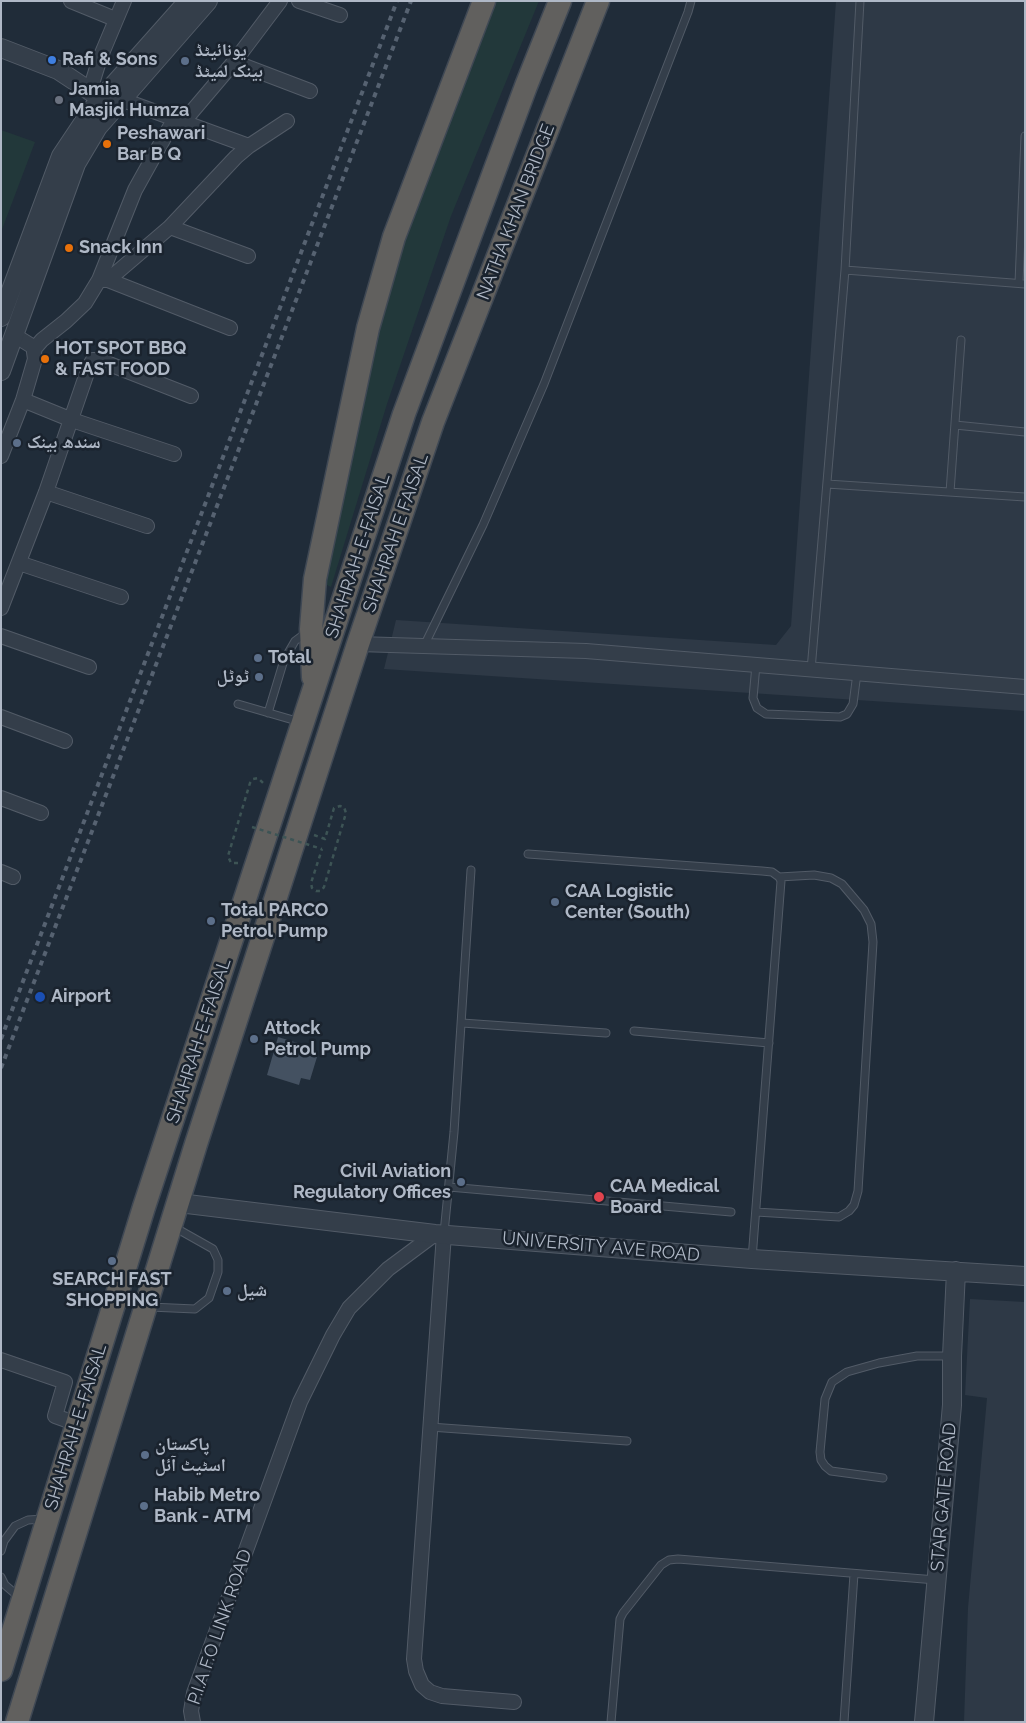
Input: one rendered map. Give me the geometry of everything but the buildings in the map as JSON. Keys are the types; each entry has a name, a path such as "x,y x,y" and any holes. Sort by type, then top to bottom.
{"highway":[{"path":"313,693 311,629 315,579 368,328 394,238 484,1"},
{"name":"NATHA KHAN BRIDGE","path":"404,414 526,86 560,1"},
{"name":"NATHA KHAN BRIDGE","path":"433,422 598,1"},
{"name":"SHAHRAH-E-FAISAL","path":"1,1670 144,1207 404,414"},
{"name":"SHAHRAH E FAISAL","path":"358,644 433,422"},
{"name":"SHAHRAH-E-FAISAL","path":"17,1722 179,1204 196,1144 358,644"}],"street":[{"path":"70,1 115,20"},
{"path":"1,370 76,164 98,127 105,104 100,58 124,1"},
{"path":"1,317 61,156 188,1"},
{"path":"105,104 208,1"},
{"path":"104,280 135,190 179,120 234,62 280,1"},
{"path":"299,1 340,15"},
{"path":"1,48 58,70 105,104"},
{"path":"1,57 53,76 105,104 179,120 249,146"},
{"path":"234,62 310,91"},
{"path":"1,456 23,400 35,359 35,348 85,303 104,280 170,227 236,157 287,121"},
{"path":"170,227 248,256"},
{"path":"104,280 230,328"},
{"path":"14,335 35,348"},
{"path":"1,608 46,492 93,360 99,360 191,396"},
{"path":"23,400 72,420 174,454"},
{"path":"46,492 147,526"},
{"path":"19,563 121,597"},
{"path":"1,636 88,667"},
{"path":"358,644 586,652 1025,687"},
{"path":"1,717 65,741"},
{"path":"1,798 41,813"},
{"name":"UNIVERSITY AVE ROAD","path":"179,1204 440,1234 752,1259 1025,1276"},
{"path":"440,1234 430,1427 414,1659 416,1671 422,1685 430,1692 442,1696 514,1702"},
{"name":"P.I.A F.O LINK ROAD","path":"193,1722 191,1711 194,1693 300,1402 308,1385 349,1308 388,1268 440,1234"},
{"name":"STAR GATE ROAD","path":"924,1722 952,1405 956,1271"},
{"path":"1,1360 66,1382 55,1416 77,1424"}],"lane":[{"path":"424,646 483,525 544,384 691,1"},
{"path":"812,670 845,270 860,1"},
{"path":"845,270 1022,283 1025,136"},
{"path":"950,492 960,340"},
{"path":"955,425 1025,432"},
{"path":"827,484 1025,497"},
{"path":"268,713 284,660 290,648 295,641 311,629"},
{"path":"756,665 753,698 757,708 766,714 840,717 847,714 853,704 857,673"},
{"path":"238,704 303,723"},
{"path":"528,854 762,871 772,872 779,877 781,881 752,1259"},
{"path":"440,1234 448,1187 454,1132 471,870"},
{"path":"756,1212 839,1217 854,1206 858,1190 872,942 871,924 864,910 842,884 831,878 814,875 779,877"},
{"path":"462,1023 606,1033"},
{"path":"634,1031 768,1043"},
{"path":"448,1187 731,1212"},
{"path":"146,1307 195,1309 209,1298 218,1272 218,1260 213,1249 172,1225"},
{"path":"883,1478 831,1470 825,1466 820,1452 825,1399 832,1382 848,1372 879,1363 917,1356 952,1356"},
{"path":"430,1427 627,1441"},
{"path":"1,1551 4,1542 15,1526 28,1520 48,1519"},
{"path":"611,1722 620,1619 661,1565 669,1560 678,1559 936,1580"},
{"path":"844,1722 854,1574"},
{"path":"1,1577 5,1585 23,1601"}],"path":[{"path":"241,861 233,864 229,861 228,856 250,783 253,779 258,778 262,781 263,786"},
{"path":"249,835 252,827 322,849 311,883 312,888 316,891 321,890 324,886 346,813 344,807 334,808 324,839 298,830"}],"shaded area":[{"path":"836,1 1025,1 1025,711 384,669 396,620 776,645 791,626"},
{"path":"970,1299 1025,1302 1025,1722 964,1722 968,1608 987,1398 965,1395"}],"green space":[{"path":"492,1 539,1 451,216 387,404 331,587 321,582 400,236"},
{"path":"1,130 35,142 1,232"}],"railway":[{"path":"1,1039 397,1"},
{"path":"1,1068 411,1"}],"place":[{"name":"Rafi & Sons","path":"52,60"},
{"name":"یونائیٹڈ بینک لمیٹڈ","path":"185,61"},
{"name":"Jamia Masjid Humza","path":"59,100"},
{"name":"Peshawari Bar B Q","path":"107,144"},
{"name":"Snack Inn","path":"69,248"},
{"name":"HOT SPOT BBQ & FAST FOOD","path":"45,359"},
{"name":"سندھ بینک","path":"17,443"},
{"name":"Total","path":"258,658"},
{"name":"ٹوٹل","path":"259,677"},
{"name":"CAA Logistic Center (South)","path":"555,902"},
{"name":"Total PARCO Petrol Pump","path":"211,921"},
{"name":"Airport","path":"40,997"},
{"name":"Attock Petrol Pump","path":"254,1039"},
{"name":"Civil Aviation Regulatory Offices","path":"461,1182"},
{"name":"CAA Medical Board","path":"599,1197"},
{"name":"SEARCH FAST SHOPPING","path":"112,1261"},
{"name":"شیل","path":"227,1291"},
{"name":"پاکستان اسٹیٹ آئل","path":"145,1455"},
{"name":"Habib Metro Bank - ATM","path":"144,1506"}]}
